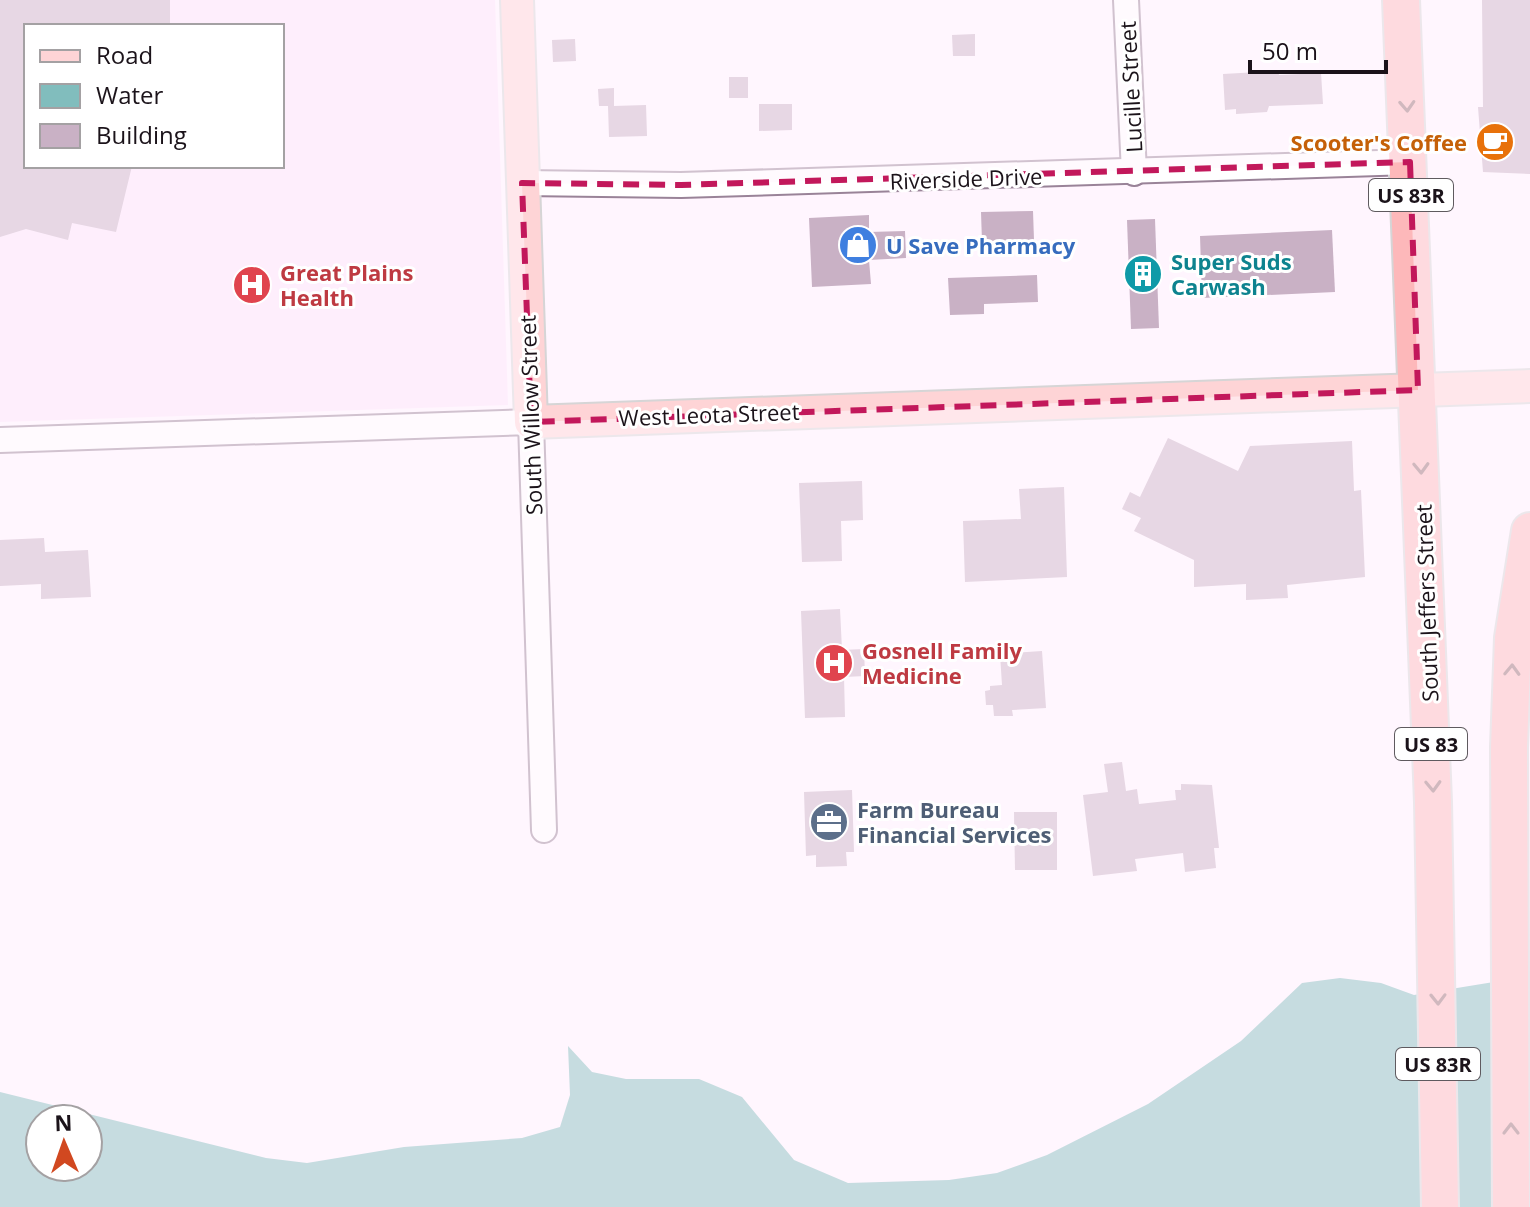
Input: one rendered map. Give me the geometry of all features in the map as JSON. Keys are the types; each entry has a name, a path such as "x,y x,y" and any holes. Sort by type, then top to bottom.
{"highway":[{"name":"South Jeffers Street","path":"1401,0 1410,162 1436,921 1440,1207"},
{"path":"1511,1207 1509,747 1513,654 1530,531"}],"main road":[{"name":"South Willow Street","path":"517,0 531,422"},
{"name":"West Leota Street","path":"531,422 1530,386"}],"street":[{"name":"Lucille Street","path":"1126,0 1134,173"},
{"name":"Riverside Drive","path":"522,183 684,185 1410,162"},
{"name":"West Leota Street","path":"0,440 531,422"},
{"name":"South Willow Street","path":"531,422 544,830"}],"highlighted area":[{"path":"1410,162 1418,390 531,422 522,183 681,185"}],"shaded area":[{"name":"Great Plains Health","path":"0,0 495,0 508,405 0,422"}],"water":[{"path":"1530,976 1530,1207 0,1207 0,1092 44,1103 24,1103 24,1183 104,1183 104,1118 266,1158 307,1163 404,1147 522,1138 560,1127 570,1095 568,1046 592,1072 626,1079 699,1079 742,1097 794,1160 848,1183 949,1180 997,1173 1047,1155 1148,1104 1241,1041 1302,983 1340,978 1381,983 1414,995"}],"building":[{"path":"0,0 170,0 170,24 24,24 24,168 132,168 116,232 72,223 68,240 26,229 0,237"},
{"path":"1482,0 1530,0 1530,174 1483,172 1478,107 1483,107"},
{"path":"975,34 975,56 953,56 952,35"},
{"path":"575,39 576,61 553,62 552,40"},
{"path":"1278,71 1279,75 1321,73 1323,104 1269,106 1267,112 1236,114 1236,109 1225,110 1223,74"},
{"path":"729,77 748,77 748,98 729,98"},
{"path":"614,88 614,106 646,105 647,136 609,137 608,106 599,106 598,89"},
{"path":"759,104 792,104 792,130 759,131"},
{"path":"1033,211 1034,240 982,242 981,212"},
{"name":"U Save Pharmacy","path":"869,215 869,232 905,231 906,258 869,260 871,284 812,287 809,218"},
{"name":"Super Suds Carwash","path":"1155,219 1159,328 1131,329 1127,220"},
{"path":"1332,230 1335,292 1202,298 1200,236"},
{"path":"1037,275 1038,302 984,304 984,314 950,315 948,278"},
{"path":"1168,438 1238,471 1250,446 1352,441 1354,491 1361,490 1365,577 1287,585 1288,598 1246,600 1246,584 1194,587 1194,560 1134,531 1141,518 1122,509 1130,492 1140,497"},
{"path":"862,481 863,520 841,521 842,561 802,562 799,483"},
{"path":"1064,487 1067,577 965,582 963,521 1021,519 1019,489"},
{"path":"44,538 45,552 88,550 91,597 41,599 41,584 0,586 0,540"},
{"name":"Gosnell Family Medicine","path":"840,609 842,650 864,649 865,676 844,677 845,717 805,718 801,611"},
{"path":"1042,651 1046,708 1012,710 1013,716 994,716 993,705 986,705 985,691 990,690 990,686 1002,685 1000,654"},
{"path":"1122,762 1126,791 1137,789 1139,804 1176,800 1175,790 1181,790 1181,784 1212,785 1219,848 1214,848 1216,868 1185,872 1183,853 1135,859 1137,871 1093,876 1083,795 1108,792 1104,764"},
{"name":"Farm Bureau Financial Services","path":"852,790 854,852 846,852 847,866 816,867 816,855 806,856 804,792"},
{"path":"1014,812 1057,812 1057,870 1015,870"}],"place":[{"name":"Scooter's Coffee","path":"1495,142"},
{"name":"U Save Pharmacy","path":"858,245"},
{"name":"Super Suds Carwash","path":"1143,274"},
{"name":"Great Plains Health","path":"252,285"},
{"name":"Gosnell Family Medicine","path":"834,663"},
{"name":"Farm Bureau Financial Services","path":"829,822"}]}
